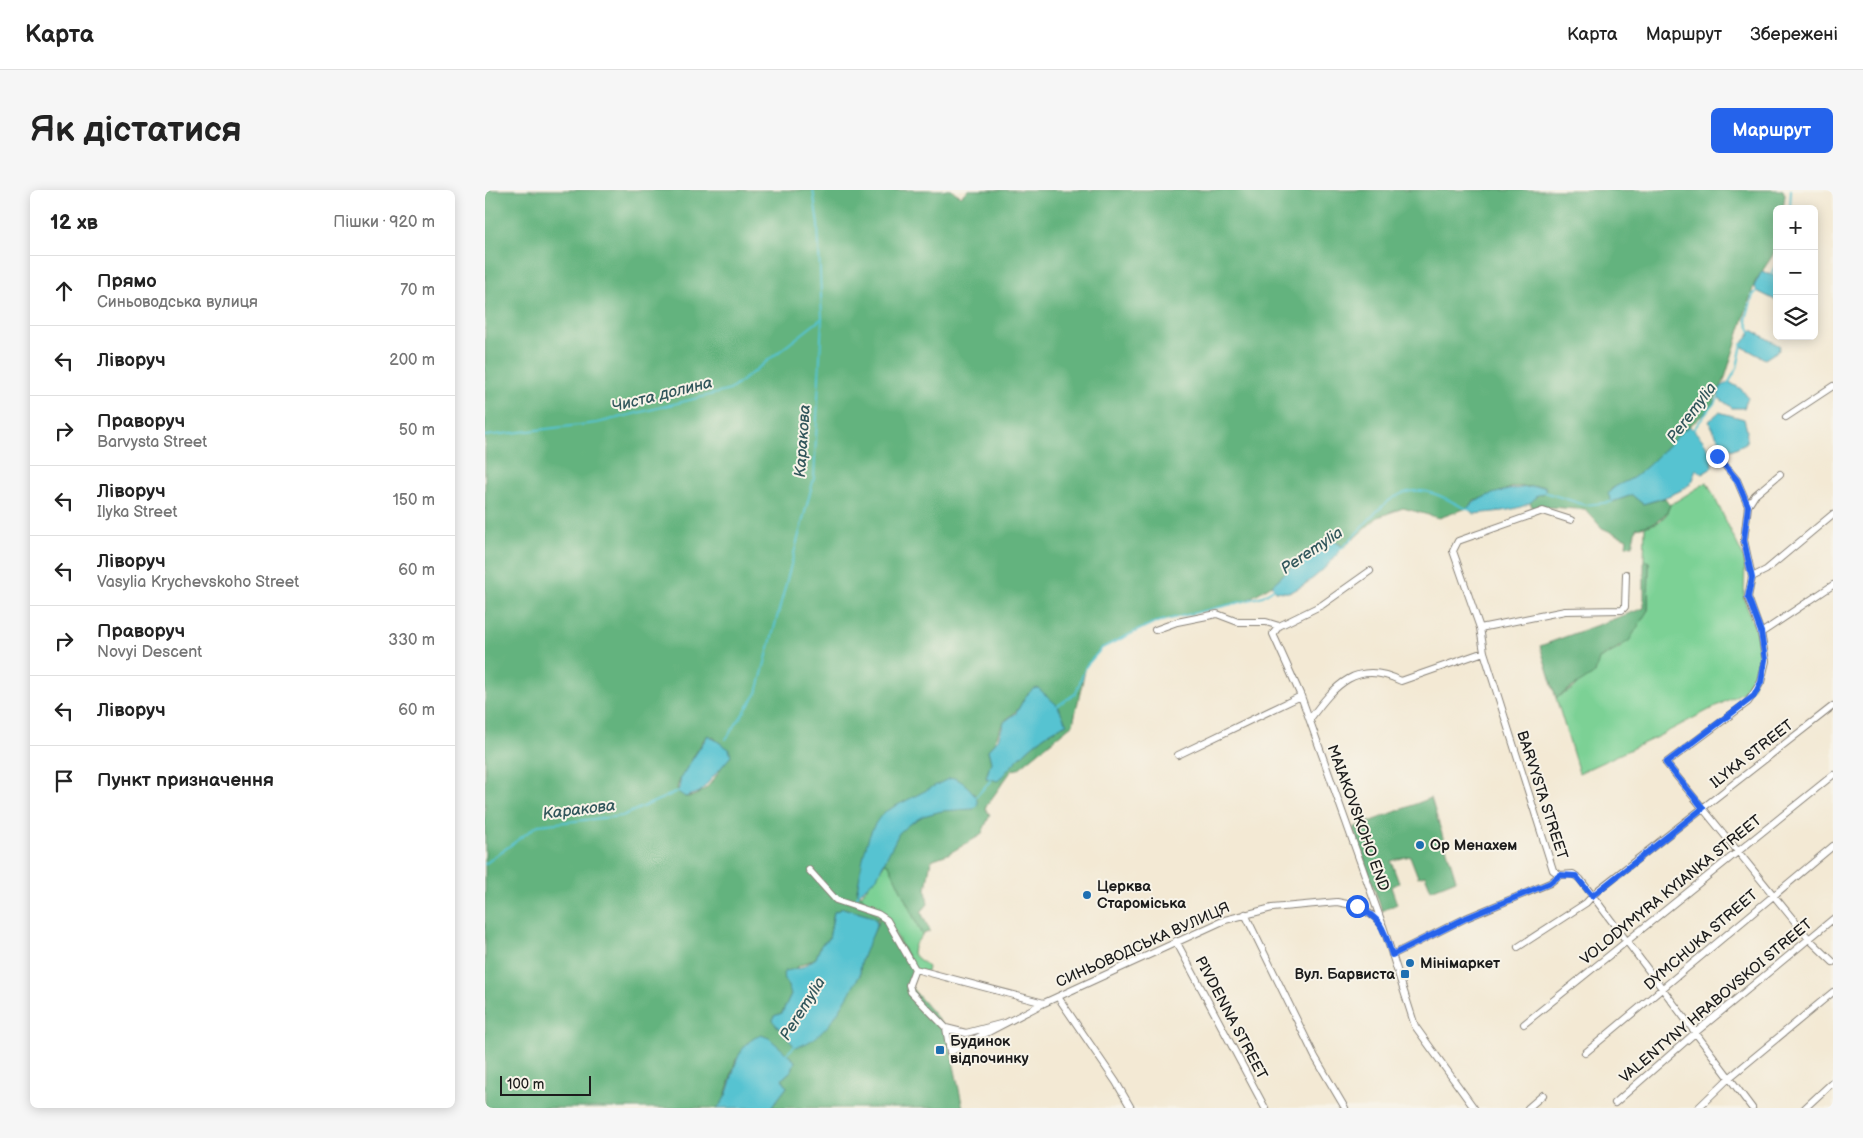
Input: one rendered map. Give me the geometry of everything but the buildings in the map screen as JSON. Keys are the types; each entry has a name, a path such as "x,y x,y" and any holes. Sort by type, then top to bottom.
{"street":[{"path":"1786,417 1833,386"},
{"path":"1717,456 1737,480 1748,506"},
{"path":"1780,474 1755,495 1748,506 1744,540 1752,578 1748,597 1761,632 1765,660 1761,682 1754,696 1666,763 1809,939 1833,962"},
{"name":"BARVYSTA STREET","path":"1571,520 1543,511 1458,541 1453,551 1480,628 1483,652 1551,866 1560,875 1576,876 1752,1108"},
{"path":"1752,578 1766,570 1833,514"},
{"path":"1155,630 1177,622 1217,614 1238,622 1267,622 1279,626 1322,605 1369,572"},
{"path":"1480,628 1565,611 1622,610 1625,607 1626,574"},
{"path":"1761,632 1833,584"},
{"name":"MAIAKOVSKOHO END","path":"1279,626 1273,634 1310,719 1383,926"},
{"path":"1310,719 1337,688 1361,673 1383,673 1401,681 1483,652"},
{"path":"1178,755 1301,696"},
{"name":"ILYKA STREET","path":"1518,947 1560,921 1833,706"},
{"name":"VOLODYMYRA KYIANKA STREET","path":"1524,1024 1833,775"},
{"name":"DYMCHUKA STREET","path":"1585,1053 1663,989 1773,894 1833,846"},
{"path":"809,870 836,900 879,914 887,920 915,968 1044,1003"},
{"path":"1392,955 1466,918 1550,883 1560,875"},
{"name":"СИНЬОВОДСЬКА ВУЛИЦЯ","path":"1004,1023 966,1033 946,1028 951,1052 1058,996 1176,941 1245,914 1273,908 1337,902 1348,903 1365,910 1383,926"},
{"path":"1245,914 1315,1057 1345,1108"},
{"name":"VALENTYNY HRABOVSKOI STREET","path":"1615,1103 1695,1033 1833,919"},
{"path":"1383,926 1415,1026 1474,1108"},
{"name":"PIVDENNA STREET","path":"1176,941 1265,1108"},
{"path":"915,968 909,985 911,992 946,1028"},
{"path":"1698,1108 1729,1078 1833,992"},
{"path":"1058,996 1116,1082 1131,1108"},
{"path":"1805,1108 1833,1082"},
{"path":"1527,1108 1543,1095"}],"green space":[{"path":"485,190 951,190 961,196 968,190 1783,190 1785,195 1784,205 1773,205 1773,255 1755,282 1724,381 1710,409 1683,431 1657,460 1632,479 1611,489 1612,502 1632,495 1643,504 1665,498 1670,505 1661,519 1636,528 1632,546 1626,545 1627,539 1602,528 1585,509 1553,507 1534,510 1530,503 1536,496 1545,492 1545,486 1514,487 1474,501 1467,508 1439,518 1403,508 1378,517 1344,547 1333,540 1297,562 1272,585 1245,601 1153,623 1102,648 1086,666 1073,724 1018,769 1012,770 985,808 990,815 981,835 948,854 931,860 926,889 928,904 921,912 930,931 922,935 889,865 867,853 857,890 878,918 877,922 873,917 843,908 834,912 829,939 821,945 816,958 783,974 791,994 782,1013 774,1016 821,1032 860,975 864,952 881,915 915,969 909,985 946,1028 963,1108 771,1108 787,1087 782,1079 792,1070 795,1061 786,1054 736,1059 723,1103 717,1108 485,1108","holes":["1023,700 1067,724 1038,741 998,780 986,778 991,762 988,750 995,741 1004,722 1017,710","706,736 713,737 730,752 718,774 707,787 700,793 685,797 677,789 679,781"]},
{"path":"1707,482 1745,560 1744,599 1756,631 1760,656 1753,687 1657,737 1579,773 1556,698 1573,689 1599,659 1620,648 1648,610 1649,562 1644,560 1645,527 1659,522 1666,515 1670,505"},
{"path":"1644,560 1649,562 1648,610 1629,641 1599,659 1595,673 1556,698 1540,646 1644,608"},
{"path":"1431,798 1456,880 1431,890 1425,875 1418,877 1410,856 1391,861 1399,883 1391,887 1397,904 1382,911 1353,828"},
{"path":"885,863 890,865 922,935 914,946 913,954 928,967 927,972 915,969 889,923 856,906"}],"water":[{"path":"1762,271 1773,275 1773,299 1757,291 1754,286"},
{"path":"1752,330 1780,346 1779,350 1765,359 1741,346"},
{"path":"1729,382 1741,389 1748,397 1744,408 1732,408 1719,398 1721,388"},
{"path":"1719,412 1744,419 1747,430 1746,443 1731,450 1717,437 1709,421"},
{"path":"1689,426 1709,450 1712,468 1702,474 1696,469 1694,479 1690,484 1678,492 1663,498 1643,504 1632,495 1612,502 1608,494 1610,491 1642,471"},
{"path":"1545,486 1545,492 1518,508 1474,514 1467,508 1474,502 1503,491"},
{"path":"1333,540 1342,546 1334,558 1319,573 1295,590 1287,592 1276,591 1272,585 1297,562"},
{"path":"1038,688 1057,705 1067,724 1038,741 998,781 986,778 991,762 988,750 998,739 1004,722 1016,713 1025,697 1033,689"},
{"path":"708,735 729,749 731,756 700,792 685,797 678,792 681,777"},
{"path":"955,778 967,786 974,794 977,806 973,809 942,811 923,816 908,825 899,833 877,877 858,895 857,890 866,847 873,827 879,818 886,811 948,779"},
{"path":"843,908 873,917 877,922 864,954 860,975 826,1028 817,1037 795,1047 772,1020 774,1016 782,1013 791,994 783,974 785,971 801,968 816,958 821,945 829,939 834,912"},
{"path":"761,1035 769,1038 795,1061 792,1070 782,1079 787,1087 771,1108 717,1108 728,1091 737,1059 743,1049 750,1041"}],"waterway":[{"name":"Каракова","path":"726,739 757,693 814,478 822,319 818,225 813,190"},
{"name":"Peremylia","path":"1790,205 1791,190"},
{"name":"Peremylia","path":"1771,274 1773,270"},
{"name":"Peremylia","path":"1751,332 1746,319 1753,295 1758,290"},
{"name":"Чиста долина","path":"485,436 597,423 730,390 821,319"},
{"name":"Peremylia","path":"1728,384 1737,368 1742,344"},
{"name":"Peremylia","path":"1693,430 1720,396"},
{"name":"Peremylia","path":"1339,550 1381,507 1393,498 1405,493 1419,491 1435,494 1470,510"},
{"name":"Peremylia","path":"1544,492 1585,505 1612,502"},
{"name":"Peremylia","path":"1057,706 1076,693 1086,666 1102,648 1153,623 1263,596 1275,588"},
{"name":"Peremylia","path":"974,799 991,780"},
{"name":"Каракова","path":"485,864 538,825 622,816 679,791"},
{"name":"Peremylia","path":"861,874 865,857"},
{"name":"Peremylia","path":"856,902 858,894"},
{"name":"Peremylia","path":"785,1055 796,1045"}],"place":[{"name":"Ор Менахем","path":"1420,845"},
{"name":"Церква Староміська","path":"1087,895"},
{"name":"Мінімаркет","path":"1410,963"},
{"name":"Вул. Барвиста","path":"1405,974"},
{"name":"Будинок відпочинку","path":"940,1050"}],"route":[{"path":"1357,906 1375,917 1383,926 1392,955 1466,918 1550,883 1560,875 1573,874 1580,879 1592,896 1703,808 1666,763 1754,696 1761,682 1765,660 1761,632 1748,597 1752,578 1744,540 1748,506 1737,480 1717,456"}]}
